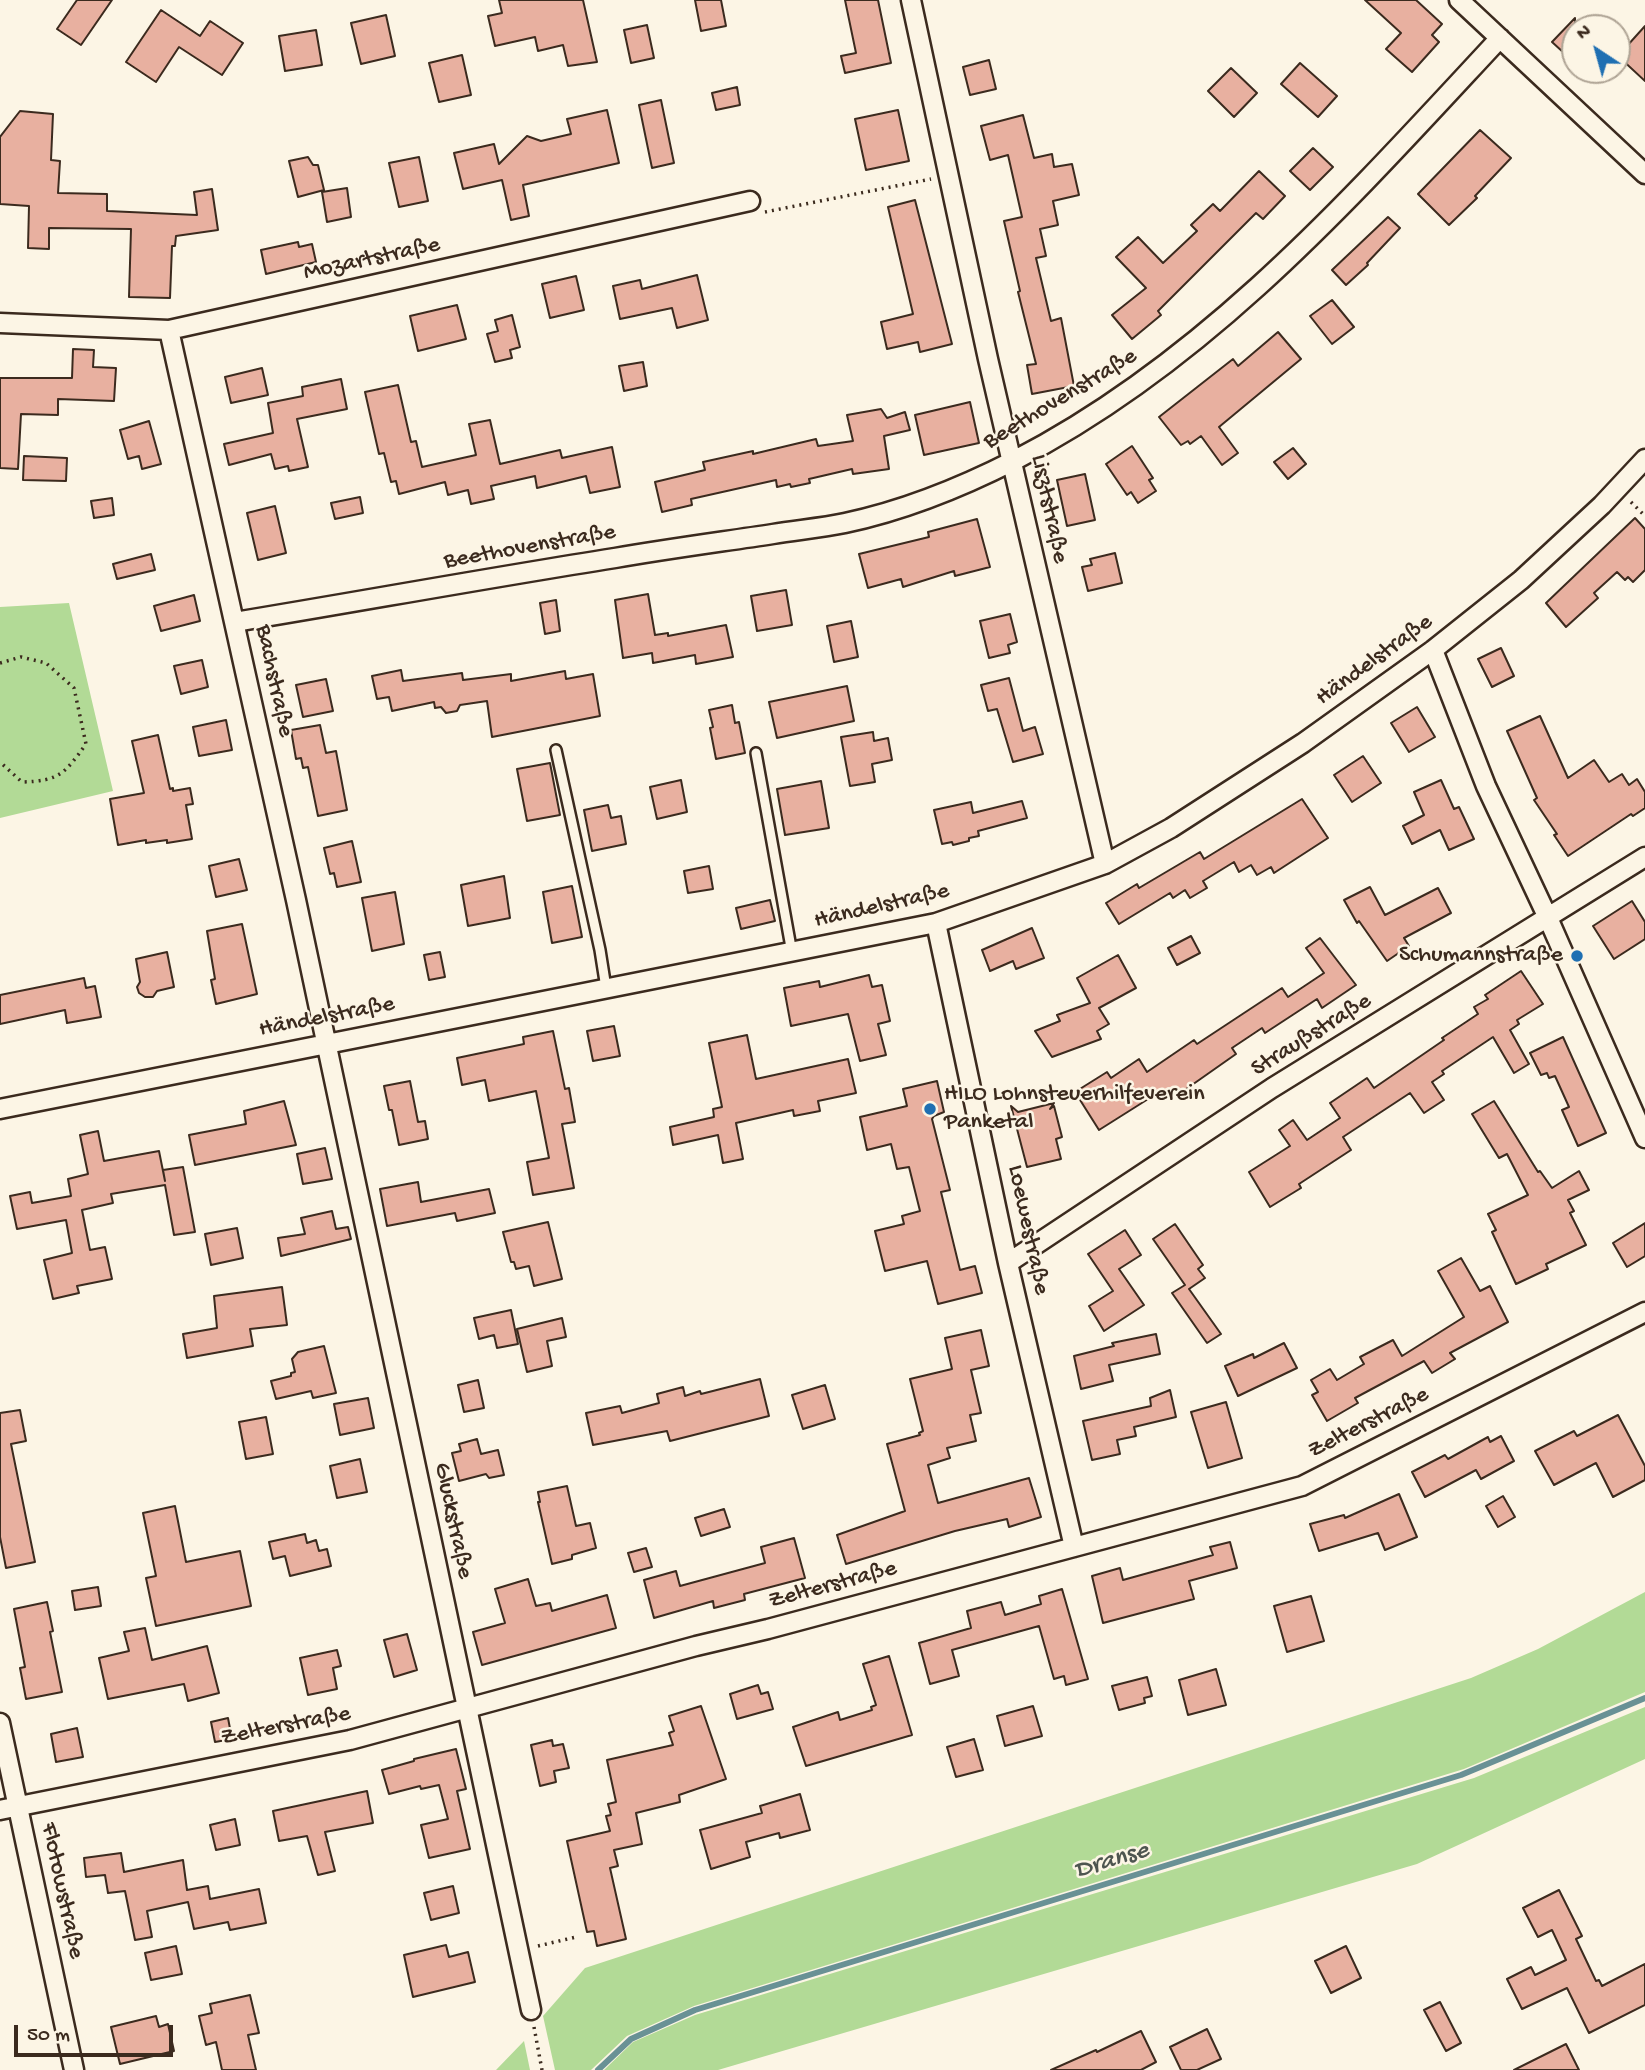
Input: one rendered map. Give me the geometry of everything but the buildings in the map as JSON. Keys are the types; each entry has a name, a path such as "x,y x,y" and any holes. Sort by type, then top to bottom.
{"street":[{"name":"Lisztstraße","path":"911,0 989,359 1105,863"},
{"path":"1459,0 1645,174"},
{"name":"Beethovenstraße","path":"235,622 614,558 846,523 925,499 1013,461 1064,433 1141,383 1215,326 1336,212 1500,38"},
{"name":"Mozartstraße","path":"0,323 169,330 750,201"},
{"name":"Bachstraße","path":"169,330 326,1043"},
{"name":"Händelstraße","path":"0,1109 936,923 1105,863 1171,828 1303,743 1433,650 1521,580 1602,505 1645,459"},
{"path":"1433,650 1486,786 1548,918 1645,1138"},
{"name":"Straußstraße","path":"1008,1263 1272,1088 1645,857"},
{"name":"Loewestraße","path":"936,923 1008,1263 1074,1547"},
{"name":"Gluckstraße","path":"326,1043 531,2010"},
{"name":"Zelterstraße","path":"9,1810 172,1774 350,1740 1302,1486 1645,1312"},
{"name":"Flotowstraße","path":"0,1723 9,1810 74,2070"}],"lane":[{"path":"556,750 606,988"},
{"path":"756,753 792,953"}],"path":[{"path":"765,212 951,175"},
{"path":"0,663 21,657 46,663 74,688 86,744 68,770 47,782 22,782 0,762"},
{"path":"519,1951 576,1937"},
{"path":"531,2010 542,2070"}],"green space":[{"path":"69,603 113,791 0,818 0,607"},
{"path":"1645,1592 1645,1692 1464,1769 694,2006 627,2036 591,2070 555,2070 543,2016 585,1968 1471,1678 1538,1649"},
{"path":"1645,1707 1645,1759 1417,1864 718,2070 604,2070 633,2042 695,2015 1474,1778"},
{"path":"524,2041 530,2070 496,2070"}],"waterway":[{"name":"Dranse","path":"598,2070 631,2039 695,2010 1461,1775 1645,1698"}],"place":[{"name":"Schumannstraße","path":"1577,956"},
{"name":"HILO Lohnsteuerhilfeverein Panketal","path":"930,1109"}]}
